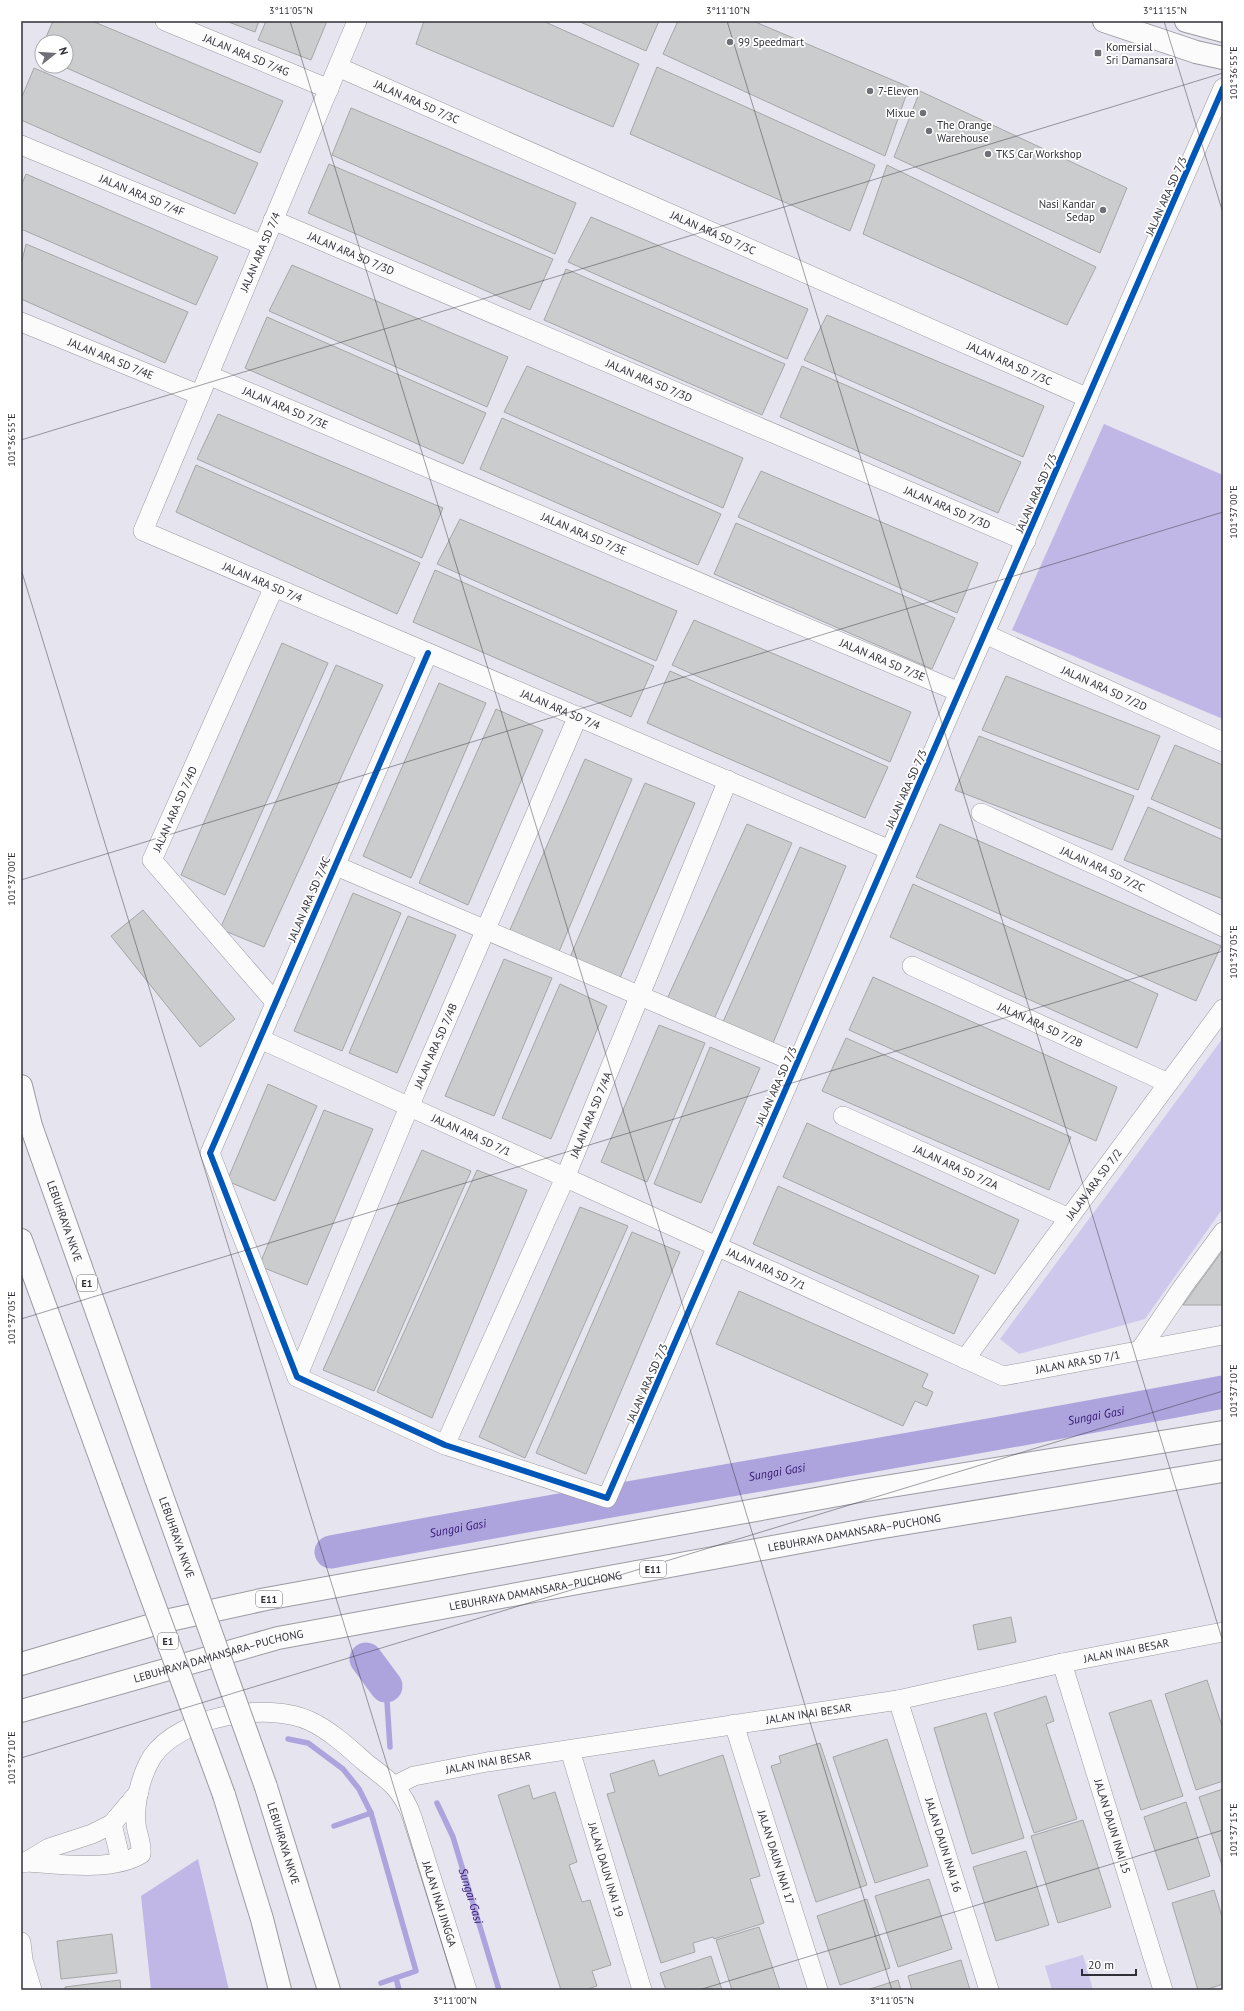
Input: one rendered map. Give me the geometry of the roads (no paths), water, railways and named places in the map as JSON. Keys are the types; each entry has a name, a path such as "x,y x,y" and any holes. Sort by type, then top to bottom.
{"main road":[{"path":"1104,21 1196,52 1223,58"},
{"path":"1146,21 1216,44 1223,50"},
{"path":"1186,21 1223,31"},
{"name":"LEBUHRAYA NKVE","path":"21,1086 31,1126 266,1788 329,1990"},
{"name":"E1","path":"21,1240 224,1795 262,1919 280,1990"},
{"name":"E11","path":"21,1664 165,1621 266,1599 860,1491 1223,1432"},
{"name":"LEBUHRAYA DAMANSARA–PUCHONG","path":"21,1711 278,1638 871,1529 1223,1471"}],"street":[{"name":"JALAN ARA SD 7/4","path":"357,21 143,531 890,850"},
{"name":"JALAN ARA SD 7/4G","path":"174,23 329,89"},
{"name":"JALAN ARA SD 7/3C","path":"338,67 1088,398"},
{"name":"JALAN ARA SD 7/3","path":"445,1445 607,1498 1223,88"},
{"name":"JALAN ARA SD 7/4F","path":"21,145 263,245"},
{"name":"JALAN ARA SD 7/3D","path":"274,220 1026,540"},
{"name":"JALAN ARA SD 7/4E","path":"21,322 200,395"},
{"name":"JALAN ARA SD 7/3E","path":"208,375 959,692"},
{"name":"JALAN ARA SD 7/4D","path":"274,587 152,860 276,1003"},
{"name":"JALAN ARA SD 7/2D","path":"985,634 1223,742"},
{"name":"JALAN ARA SD 7/4C","path":"297,1377 210,1153 276,1003 334,865 428,653"},
{"name":"JALAN ARA SD 7/4B","path":"297,1377 409,1107 578,716"},
{"name":"JALAN ARA SD 7/4A","path":"445,1445 565,1178 728,780"},
{"name":"JALAN ARA SD 7/2C","path":"981,813 1115,874 1223,927"},
{"path":"334,865 797,1063"},
{"name":"JALAN ARA SD 7/2B","path":"912,966 1168,1083"},
{"name":"JALAN ARA SD 7/2","path":"965,1359 1223,1009"},
{"name":"JALAN ARA SD 7/1","path":"260,1039 1003,1376 1223,1335"},
{"name":"JALAN ARA SD 7/2A","path":"843,1116 1069,1218"},
{"path":"1140,1350 1182,1288 1223,1232"},
{"path":"297,1377 445,1445"},
{"name":"JALAN INAI BESAR","path":"394,1786 414,1776 487,1762 898,1700 1062,1663 1223,1632"},
{"name":"JALAN DAUN INAI 15","path":"1062,1663 1163,1990"},
{"name":"JALAN DAUN INAI 16","path":"898,1700 989,1990"},
{"name":"JALAN INAI JINGGA","path":"139,1792 145,1771 152,1757 162,1746 186,1729 220,1718 253,1713 271,1712 293,1715 310,1721 337,1739 394,1786 408,1805 467,1990"},
{"name":"JALAN DAUN INAI 17","path":"734,1724 818,1990"},
{"name":"JALAN DAUN INAI 19","path":"570,1750 642,1990"},
{"path":"24,1863 49,1848 92,1834 112,1824 139,1792"},
{"path":"24,1863 102,1866 141,1854 142,1848 136,1824 139,1792"},
{"path":"112,1824 121,1861"},
{"path":"21,1942 23,1960 32,1990"}],"waterway":[{"name":"Sungai Gasi","path":"331,1552 1223,1392"},
{"name":"Sungai Gasi","path":"366,1659 386,1686"},
{"name":"Sungai Gasi","path":"386,1686 390,1747"},
{"path":"288,1739 308,1743 343,1769 359,1789 371,1813 416,1971 381,1983"},
{"name":"Sungai Gasi","path":"437,1803 453,1837 499,1990"},
{"path":"334,1826 371,1813"},
{"path":"396,1978 399,1990"}],"place":[{"name":"99 Speedmart","path":"730,42"},
{"name":"Komersial Sri Damansara","path":"1098,53"},
{"name":"7-Eleven","path":"870,91"},
{"name":"Mixue","path":"923,113"},
{"name":"The Orange Warehouse","path":"929,131"},
{"name":"TKS Car Workshop","path":"988,154"},
{"name":"Nasi Kandar Sedap","path":"1103,210"}]}
